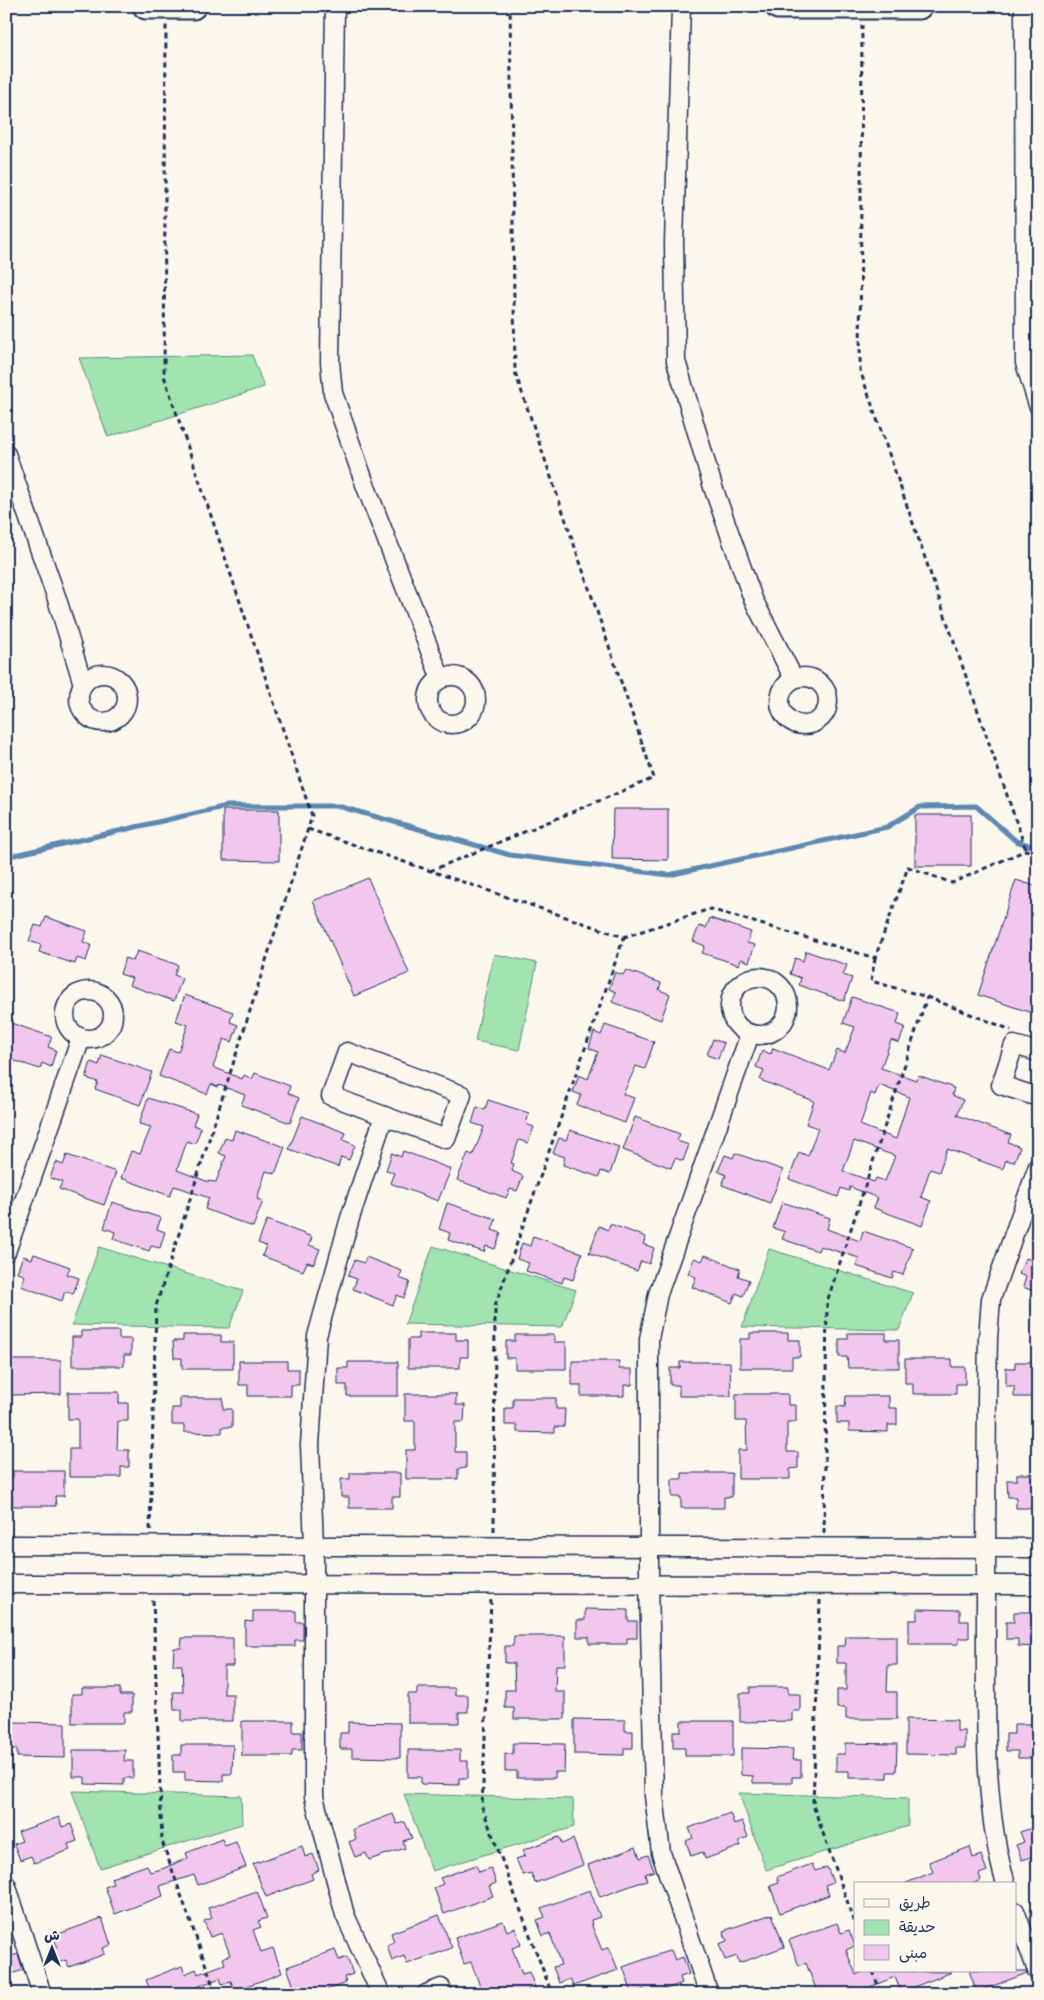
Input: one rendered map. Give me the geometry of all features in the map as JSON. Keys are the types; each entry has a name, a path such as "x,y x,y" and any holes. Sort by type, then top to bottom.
{"street":[{"path":"146,6 193,6"},
{"path":"335,6 330,362 333,393 366,487 441,679"},
{"path":"681,6 674,243 676,361 713,486 753,599 794,679"},
{"path":"778,6 919,6"},
{"path":"1024,6 1025,363 1038,405"},
{"path":"6,454 57,599 83,684"},
{"path":"709,1994 661,1853 654,1796 649,1547 650,1339 658,1294 750,1034"},
{"path":"6,1252 81,1038"},
{"path":"1038,1052 1014,1045 1001,1086 1038,1097"},
{"path":"347,1052 462,1095 446,1139 384,1116 331,1096 347,1052"},
{"path":"381,1994 346,1915 314,1797 314,1546 310,1445 317,1336 350,1218 384,1116"},
{"path":"1005,1882 1000,1865 990,1795 986,1687 986,1446 991,1299 1038,1166"},
{"path":"6,1545 1038,1548"},
{"path":"6,1584 1038,1585"},
{"path":"6,1884 42,1994"},
{"path":"1016,1914 1038,1973"},
{"path":"426,1994 441,1988 443,1994"}],"path":[{"path":"149,1546 156,1306 312,816 164,376 166,6"},
{"path":"430,871 654,778 514,372 510,6"},
{"path":"862,7 860,370 1026,850"},
{"path":"308,829 624,937 710,909 875,958"},
{"path":"1019,1033 927,997 871,981 875,958 908,867 952,883 1026,850 1038,854"},
{"path":"493,1547 495,1306 624,937"},
{"path":"824,1548 827,1302 927,997"},
{"path":"153,1584 162,1841 216,1994"},
{"path":"491,1584 482,1807 552,1994"},
{"path":"821,1585 812,1805 854,1920"},
{"path":"873,1972 881,1994"}],"green space":[{"path":"252,355 264,387 108,437 79,358"},
{"path":"494,954 537,963 519,1050 475,1041"},
{"path":"433,1246 576,1290 562,1327 405,1324"},
{"path":"99,1247 243,1291 229,1328 72,1325"},
{"path":"769,1249 913,1293 899,1330 742,1327"},
{"path":"72,1791 241,1796 242,1824 100,1868"},
{"path":"739,1793 908,1798 908,1826 766,1870"},
{"path":"404,1794 573,1799 574,1827 432,1871"}],"building":[{"path":"613,809 668,809 668,860 612,859"},
{"path":"223,810 279,810 279,861 223,860"},
{"path":"915,815 971,815 971,866 915,866"},
{"path":"368,878 409,973 354,996 313,901"},
{"path":"1016,880 1038,887 1038,1015 978,995"},
{"path":"46,917 87,931 83,942 91,945 86,961 77,958 75,964 39,952 41,945 29,941 35,925 42,927"},
{"path":"710,918 751,932 747,943 755,945 749,962 741,959 739,965 702,953 705,946 693,941 699,926 706,928"},
{"path":"137,951 178,965 174,975 182,978 174,1001 129,985 132,978 120,974 125,958 133,961"},
{"path":"806,951 847,965 843,975 852,978 844,1001 799,985 801,978 790,974 795,958 803,961"},
{"path":"626,970 661,983 659,990 670,994 661,1020 612,1002 616,992 609,989 615,972 623,975"},
{"path":"185,995 233,1012 230,1022 238,1025 232,1042 224,1039 213,1067 242,1079 244,1075 252,1079 255,1073 290,1086 288,1093 299,1098 290,1123 241,1105 245,1095 219,1085 218,1087 211,1084 207,1094 159,1076 169,1049 178,1052 188,1025 176,1021"},
{"path":"852,997 900,1013 897,1024 905,1027 899,1043 891,1040 881,1068 916,1080 918,1075 954,1088 952,1095 963,1100 957,1115 1011,1135 1008,1142 1020,1147 1014,1162 1006,1160 1003,1169 947,1149 939,1172 930,1169 921,1197 931,1201 922,1226 874,1208 878,1198 850,1187 849,1191 841,1188 838,1197 789,1179 799,1152 808,1156 818,1128 806,1124 814,1101 760,1080 764,1070 756,1067 762,1051 771,1054 773,1048 829,1070 837,1050 845,1053 855,1027 843,1023","holes":["879,1085 909,1097 896,1139 860,1125 871,1093 875,1095","854,1141 895,1156 885,1181 876,1178 874,1182 843,1171"]},
{"path":"11,1023 52,1037 48,1047 56,1050 51,1067 42,1063 40,1069 6,1058 6,1036"},
{"path":"605,1025 654,1042 645,1069 636,1066 623,1094 634,1098 625,1123 577,1105 581,1095 573,1092 579,1075 588,1079 598,1052 589,1048 594,1032 601,1035"},
{"path":"713,1039 724,1043 718,1059 707,1055"},
{"path":"102,1055 152,1072 140,1105 95,1089 98,1082 86,1078 91,1062 99,1065"},
{"path":"148,1098 197,1114 193,1125 201,1128 195,1144 187,1141 177,1170 206,1181 216,1182 226,1156 219,1153 225,1138 232,1140 235,1130 285,1147 275,1174 266,1171 257,1199 263,1201 253,1227 205,1209 209,1198 174,1186 170,1196 121,1178 131,1151 140,1154 151,1127 139,1124"},
{"path":"488,1100 529,1113 526,1124 534,1127 528,1143 519,1140 511,1163 514,1164 512,1171 523,1176 517,1191 510,1189 506,1198 457,1180 468,1153 473,1155 484,1127 472,1123 477,1107 485,1110"},
{"path":"302,1116 346,1133 343,1140 355,1145 349,1160 341,1157 338,1167 289,1149"},
{"path":"635,1117 680,1134 677,1141 689,1145 683,1161 675,1158 671,1168 623,1150"},
{"path":"570,1130 619,1147 610,1174 601,1171 599,1177 563,1165 565,1157 553,1153 559,1138 566,1140"},
{"path":"403,1151 451,1169 438,1201 390,1183 394,1173 386,1170 392,1153 401,1157"},
{"path":"735,1153 783,1170 770,1203 722,1185 726,1175 718,1171 725,1155 733,1158"},
{"path":"67,1155 116,1172 104,1205 59,1189 62,1182 50,1178 56,1162 63,1165"},
{"path":"112,1202 161,1218 157,1229 165,1232 160,1248 151,1246 149,1251 113,1239 115,1232 104,1228"},
{"path":"782,1202 830,1218 827,1229 860,1241 863,1231 913,1248 903,1275 894,1272 892,1278 856,1266 859,1258 820,1246 818,1251 782,1239 785,1232 773,1228"},
{"path":"447,1203 496,1219 492,1230 501,1233 495,1249 486,1246 484,1252 448,1240 450,1233 439,1229"},
{"path":"267,1220 312,1237 309,1245 320,1249 314,1264 307,1262 303,1271 262,1256 266,1246 258,1243"},
{"path":"610,1224 646,1237 643,1244 654,1248 649,1264 641,1261 637,1271 589,1253 599,1226 608,1230"},
{"path":"533,1236 582,1253 573,1280 564,1277 562,1283 526,1271 529,1263 517,1259 522,1243 530,1246"},
{"path":"1036,1250 1038,1251 1038,1293 1023,1287 1026,1277 1019,1274 1025,1258 1033,1260"},
{"path":"34,1254 70,1267 67,1274 79,1278 73,1294 65,1291 62,1301 21,1286 25,1276 17,1272 23,1256 32,1259"},
{"path":"705,1255 740,1269 738,1276 749,1280 743,1296 736,1293 732,1303 692,1287 696,1277 688,1274 694,1258 702,1261"},
{"path":"366,1257 402,1271 399,1278 410,1282 404,1298 397,1295 393,1305 353,1289 357,1279 348,1276 355,1260 364,1263"},
{"path":"81,1331 119,1331 119,1339 131,1339 131,1355 124,1355 124,1366 72,1366 72,1337 81,1337"},
{"path":"418,1333 456,1333 456,1340 468,1340 468,1357 460,1357 460,1368 408,1368 408,1339 418,1339"},
{"path":"750,1333 788,1333 788,1340 800,1340 800,1357 792,1357 792,1368 740,1368 740,1339 750,1339"},
{"path":"848,1333 886,1333 886,1340 899,1340 899,1368 848,1368 847,1357 839,1357 839,1339 848,1339"},
{"path":"183,1335 221,1335 221,1342 233,1342 233,1369 182,1369 182,1358 174,1358 173,1341 183,1341"},
{"path":"515,1335 554,1335 554,1342 566,1342 566,1369 515,1369 515,1358 506,1358 506,1341 515,1341"},
{"path":"905,1359 952,1359 952,1367 965,1367 965,1384 956,1384 956,1394 913,1394 913,1383 905,1383"},
{"path":"11,1360 61,1360 61,1394 10,1395 10,1384 6,1384 6,1366 11,1366"},
{"path":"239,1361 287,1361 287,1369 299,1369 299,1385 291,1385 291,1396 248,1396 248,1385 239,1385"},
{"path":"572,1361 619,1361 619,1369 632,1369 632,1385 624,1385 624,1396 581,1396 581,1385 572,1385"},
{"path":"348,1362 398,1362 398,1396 347,1396 347,1385 338,1385 338,1368 348,1368"},
{"path":"680,1362 730,1362 731,1396 679,1396 679,1385 670,1385 670,1368 680,1368"},
{"path":"1015,1362 1038,1362 1038,1397 1014,1397 1014,1386 1006,1386 1006,1368 1015,1368"},
{"path":"68,1392 119,1392 119,1403 128,1403 128,1421 118,1421 117,1450 129,1450 129,1467 121,1467 121,1477 69,1477 69,1449 78,1449 78,1419 68,1419"},
{"path":"405,1394 456,1394 456,1405 465,1405 464,1422 455,1422 455,1452 466,1452 466,1468 458,1469 458,1479 406,1479 406,1450 415,1450 415,1421 405,1421"},
{"path":"736,1394 788,1394 788,1405 796,1405 796,1422 787,1422 787,1452 798,1452 798,1468 790,1469 790,1479 738,1479 738,1450 747,1450 746,1421 736,1421"},
{"path":"846,1396 889,1396 889,1408 897,1408 897,1425 888,1425 888,1432 849,1431 849,1423 837,1423 837,1406 845,1407"},
{"path":"180,1398 223,1398 223,1409 232,1409 232,1427 222,1427 222,1433 184,1432 184,1425 172,1425 172,1408 180,1408"},
{"path":"513,1398 556,1398 556,1409 565,1409 564,1427 555,1427 555,1433 517,1432 517,1425 505,1425 505,1408 513,1408"},
{"path":"13,1471 64,1471 64,1496 55,1496 56,1506 12,1506 12,1495 6,1495 6,1478 13,1477"},
{"path":"350,1473 400,1473 400,1497 392,1497 392,1508 349,1508 349,1497 341,1497 341,1479 350,1479"},
{"path":"682,1473 732,1473 732,1497 724,1497 724,1508 681,1508 681,1497 672,1497 672,1479 682,1479"},
{"path":"1017,1474 1038,1474 1038,1508 1016,1508 1016,1497 1008,1497 1007,1480 1017,1480"},
{"path":"585,1609 628,1610 628,1621 637,1621 637,1638 627,1638 627,1644 589,1644 589,1637 577,1637 577,1620 585,1620"},
{"path":"917,1609 960,1610 960,1621 969,1621 969,1638 959,1638 959,1644 909,1644 909,1620 917,1620"},
{"path":"253,1611 296,1611 296,1622 303,1622 303,1640 295,1640 295,1646 245,1646 245,1621 253,1622"},
{"path":"1014,1612 1038,1612 1038,1647 1018,1646 1018,1639 1006,1639 1006,1622 1014,1622"},
{"path":"514,1636 565,1636 565,1665 556,1665 555,1692 565,1692 565,1719 514,1719 514,1708 505,1708 505,1690 515,1690 514,1663 505,1663 505,1646 513,1646"},
{"path":"846,1636 897,1636 897,1665 888,1665 887,1692 897,1692 897,1719 846,1719 846,1708 837,1708 837,1690 846,1690 846,1663 837,1663 837,1646 845,1646"},
{"path":"182,1638 233,1638 233,1666 224,1666 224,1694 233,1694 233,1721 182,1721 182,1710 174,1710 173,1692 183,1692 182,1665 173,1665 174,1648 181,1648"},
{"path":"750,1687 788,1687 788,1694 800,1694 800,1711 792,1711 792,1721 740,1722 740,1693 750,1693"},
{"path":"82,1688 120,1688 120,1695 132,1695 132,1712 124,1712 124,1723 72,1723 72,1694 82,1694"},
{"path":"417,1688 455,1688 455,1695 468,1695 468,1712 459,1712 459,1723 408,1723 408,1694 417,1694"},
{"path":"574,1719 625,1720 625,1731 633,1731 633,1748 624,1748 624,1755 574,1754"},
{"path":"906,1719 957,1720 957,1731 965,1731 965,1748 956,1748 956,1755 906,1754"},
{"path":"242,1721 293,1721 293,1732 302,1732 302,1750 292,1750 292,1756 242,1756"},
{"path":"681,1721 733,1721 733,1756 685,1756 685,1748 673,1748 673,1731 681,1731"},
{"path":"13,1722 65,1723 65,1758 17,1757 17,1749 6,1749 6,1733 13,1733"},
{"path":"348,1722 400,1723 400,1758 352,1757 352,1749 340,1749 340,1733 348,1733"},
{"path":"1014,1724 1038,1724 1038,1758 1018,1758 1018,1751 1006,1751 1006,1734 1014,1734"},
{"path":"513,1743 565,1744 564,1772 555,1772 555,1778 517,1778 517,1771 505,1771 505,1754 513,1754"},
{"path":"845,1743 897,1744 896,1772 887,1772 887,1778 849,1778 849,1771 836,1771 836,1754 845,1754"},
{"path":"181,1745 233,1745 232,1774 223,1774 223,1781 185,1780 185,1772 173,1772 173,1755 181,1755"},
{"path":"741,1748 793,1749 792,1760 801,1760 801,1777 792,1777 792,1783 753,1783 753,1776 741,1775"},
{"path":"73,1750 125,1750 124,1761 133,1761 133,1778 124,1778 124,1785 85,1784 85,1777 73,1777"},
{"path":"408,1750 460,1750 460,1761 468,1761 468,1778 459,1778 459,1785 421,1784 421,1777 408,1777"},
{"path":"730,1813 734,1824 742,1821 748,1837 739,1841 741,1846 705,1859 703,1852 691,1856 686,1841 693,1838 689,1828"},
{"path":"393,1814 397,1824 405,1822 412,1838 403,1841 405,1848 369,1860 366,1853 355,1857 349,1842 356,1839 353,1829"},
{"path":"59,1817 62,1827 71,1824 77,1841 68,1844 70,1850 34,1863 31,1856 20,1860 14,1844 22,1841 18,1832"},
{"path":"1038,1826 1038,1855 1022,1860 1016,1845 1024,1842 1020,1832"},
{"path":"559,1837 562,1844 573,1839 583,1865 535,1883 531,1873 523,1875 516,1859 525,1856 523,1850"},
{"path":"222,1839 225,1846 236,1842 246,1867 198,1885 194,1875 160,1886 163,1896 115,1914 105,1887 113,1884 111,1878 147,1865 150,1872 162,1869 188,1858 186,1853"},
{"path":"302,1846 305,1857 313,1854 319,1870 311,1874 313,1879 266,1897 253,1864"},
{"path":"636,1847 640,1858 648,1855 654,1871 645,1874 647,1880 600,1897 588,1865"},
{"path":"970,1847 973,1858 981,1855 987,1871 979,1874 981,1880 976,1882 909,1882 933,1872 929,1862"},
{"path":"812,1864 815,1871 827,1867 833,1882 825,1885 829,1895 780,1913 770,1886 779,1883 777,1877"},
{"path":"476,1865 479,1872 491,1868 496,1883 489,1886 493,1896 444,1914 434,1888 443,1884 440,1878"},
{"path":"590,1890 600,1917 591,1920 592,1926 602,1950 609,1947 618,1970 573,1986 570,1979 559,1983 553,1967 561,1965 550,1933 543,1936 537,1920 545,1917 541,1908"},
{"path":"257,1891 267,1918 258,1921 261,1927 253,1930 261,1952 273,1948 282,1973 234,1991 231,1981 222,1984 220,1978 194,1988 197,1994 152,1994 146,1980 182,1966 185,1974 196,1969 198,1974 225,1964 223,1958 230,1955 222,1933 210,1937 204,1921 212,1918 208,1908"},
{"path":"772,1914 784,1947 739,1963 737,1956 725,1960 719,1944 727,1941 723,1931"},
{"path":"439,1915 452,1948 407,1964 404,1956 392,1961 387,1945 394,1942 391,1933"},
{"path":"102,1918 111,1945 103,1948 105,1954 69,1967 66,1960 55,1964 49,1948 57,1946 53,1936"},
{"path":"503,1921 507,1931 515,1928 521,1945 512,1948 522,1974 529,1972 535,1987 527,1990 529,1994 483,1994 471,1962 464,1964 455,1938"},
{"path":"837,1923 841,1933 849,1930 854,1943 854,1946 846,1950 856,1975 862,1972 952,1972 901,1992 895,1977 862,1990 863,1994 818,1994 806,1963 799,1966 789,1940"},
{"path":"335,1950 339,1960 347,1957 353,1974 344,1977 346,1983 316,1994 309,1994 308,1989 296,1993 287,1967"},
{"path":"671,1950 675,1960 683,1957 689,1974 680,1977 682,1983 652,1994 645,1994 644,1989 632,1993 623,1967"},
{"path":"18,1954 23,1970 6,1976 6,1958"},
{"path":"1026,1971 1027,1973 977,1992 969,1972"}],"waterway":[{"path":"6,857 227,806 338,806 510,855 669,875 887,827 920,807 976,806 1016,841 1038,848"}]}
